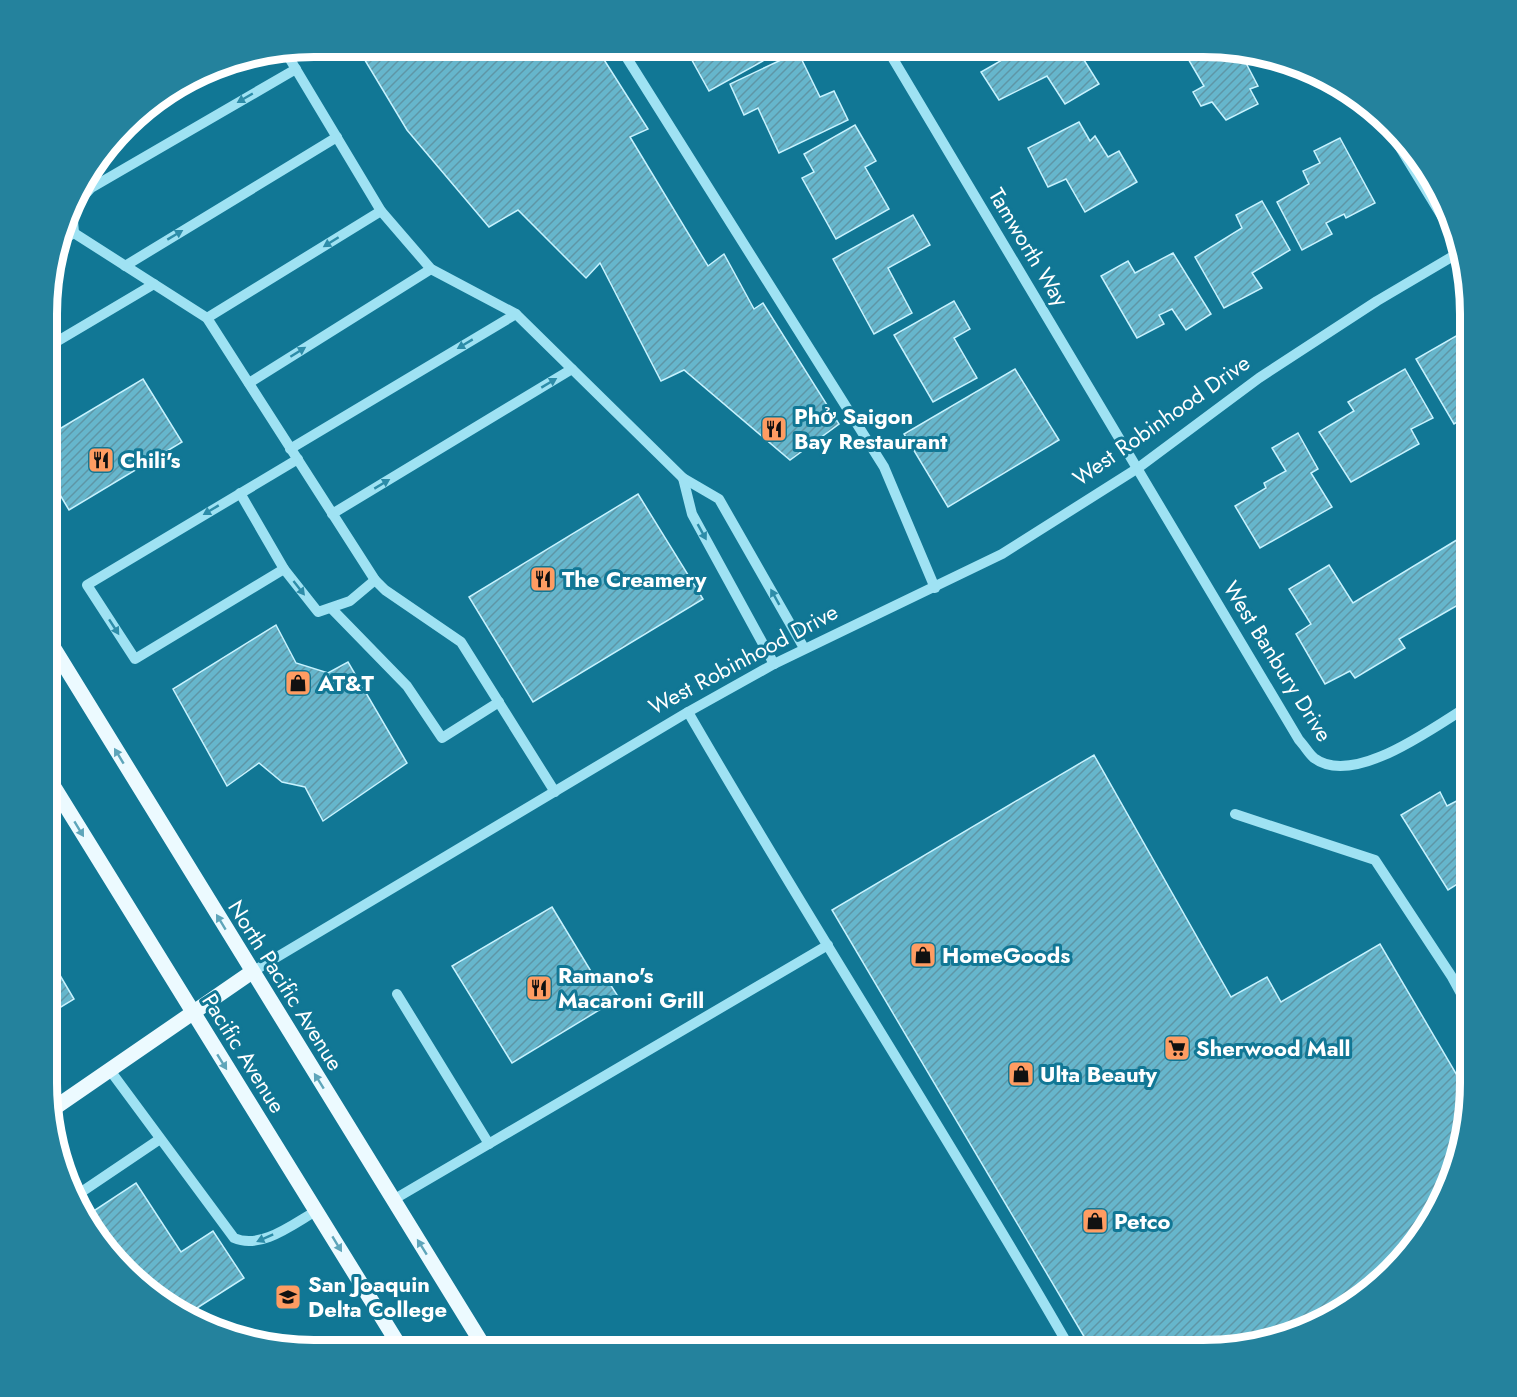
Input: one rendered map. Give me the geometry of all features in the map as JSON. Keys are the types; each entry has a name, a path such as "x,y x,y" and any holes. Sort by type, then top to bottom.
{"main road":[{"name":"North Pacific Avenue","path":"57,653 480,1340"},
{"name":"Pacific Avenue","path":"57,792 396,1340"},
{"name":"West Robinhood Drive","path":"58,1105 252,972"}],"street":[{"path":"626,57 884,467 935,588"},
{"name":"Tamworth Way","path":"892,57 1138,468"},
{"path":"290,58 381,211 431,268 516,314 682,478 719,499 804,648"},
{"path":"87,192 296,69"},
{"path":"125,266 337,137"},
{"path":"1403,152 1438,210"},
{"path":"207,318 381,211"},
{"path":"73,225 74,233"},
{"path":"74,233 207,318 375,580 385,590 461,642 555,792"},
{"path":"70,236 74,233"},
{"name":"West Robinhood Drive","path":"252,972 688,712 774,664 1002,554 1138,468 1258,378 1377,301 1453,256"},
{"path":"249,383 431,268"},
{"path":"57,341 154,284"},
{"path":"290,448 516,314"},
{"path":"332,514 572,369"},
{"path":"284,569 135,659 87,585 298,459"},
{"name":"West Banbury Drive","path":"1138,468 1299,740 1315,758 1334,766 1361,763 1387,754 1460,711"},
{"path":"682,478 692,514 774,664"},
{"path":"240,493 284,569 318,612 350,601 375,580"},
{"path":"331,608 407,686 442,738 499,702"},
{"path":"688,712 920,1094 1065,1340"},
{"path":"1235,814 1375,860 1460,994"},
{"path":"393,1200 828,945"},
{"path":"397,994 489,1144"},
{"path":"110,1070 234,1238 245,1243 259,1242 316,1211"},
{"path":"81,1192 160,1139"}],"building":[{"path":"363,57 602,57 648,129 630,137 708,266 724,254 754,309 763,303 839,424 790,460 684,370 661,381 600,263 586,278 518,210 489,227 407,130"},
{"path":"690,57 770,57 709,91"},
{"path":"787,57 800,57 820,97 834,91 848,120 779,153 758,108 744,115 730,84"},
{"path":"1007,57 1082,57 1099,84 1065,104 1047,76 999,100 981,72"},
{"path":"1187,57 1252,62 1247,65 1258,86 1250,89 1258,104 1226,120 1212,102 1201,106 1193,92 1204,86"},
{"path":"1079,122 1090,141 1095,136 1108,157 1119,151 1137,182 1085,212 1066,179 1048,187 1028,148"},
{"path":"855,125 876,161 865,167 889,209 836,239 802,178 814,172 804,154"},
{"path":"1340,138 1375,203 1346,218 1344,214 1326,223 1332,234 1302,250 1277,202 1309,184 1303,171 1320,163 1314,151"},
{"path":"1262,201 1290,250 1252,273 1262,288 1224,308 1195,257 1242,228 1236,215"},
{"path":"913,215 930,245 888,268 912,313 874,334 833,259"},
{"path":"1173,253 1211,314 1186,330 1172,309 1159,315 1164,324 1137,338 1101,276 1128,261 1135,273"},
{"path":"954,301 970,329 954,338 977,378 933,402 894,335"},
{"path":"1460,334 1460,420 1454,424 1416,359"},
{"path":"1015,369 1059,440 948,507 904,434"},
{"path":"1405,369 1433,418 1411,429 1419,444 1351,482 1319,432 1354,411 1348,402"},
{"name":"Chili's","path":"143,379 182,442 69,510 57,490 57,430"},
{"path":"1298,433 1318,469 1311,473 1332,507 1260,548 1235,506 1266,488 1264,483 1286,471 1272,448"},
{"path":"638,494 703,599 533,702 469,597"},
{"path":"1460,538 1460,604 1399,639 1405,648 1355,678 1350,671 1325,684 1296,634 1311,624 1289,589 1329,565 1353,603"},
{"path":"276,625 296,663 328,673 348,662 407,763 323,821 305,787 282,782 259,763 227,786 173,689"},
{"name":"Sherwood Mall","path":"1094,755 1231,997 1267,977 1281,1002 1380,944 1460,1080 1455,1133 1434,1197 1407,1240 1385,1265 1360,1287 1317,1314 1270,1331 1237,1338 1086,1340 832,910"},
{"path":"1440,792 1447,806 1460,799 1460,882 1448,890 1401,815"},
{"name":"Ramano's Macaroni Grill","path":"552,907 595,978 603,973 619,998 512,1063 452,966"},
{"path":"57,970 74,999 57,1009"},
{"path":"136,1183 181,1252 213,1231 244,1278 193,1310 157,1287 132,1265 110,1240 91,1212"}],"place":[{"name":"Phở Saigon Bay Restaurant","path":"774,429"},
{"name":"Chili's","path":"101,460"},
{"name":"The Creamery","path":"543,579"},
{"name":"AT&T","path":"298,683"},
{"name":"HomeGoods","path":"923,955"},
{"name":"Ramano's Macaroni Grill","path":"539,988"},
{"name":"Sherwood Mall","path":"1177,1048"},
{"name":"Ulta Beauty","path":"1021,1074"},
{"name":"Petco","path":"1095,1221"},
{"name":"San Joaquin Delta College","path":"288,1297"}]}
